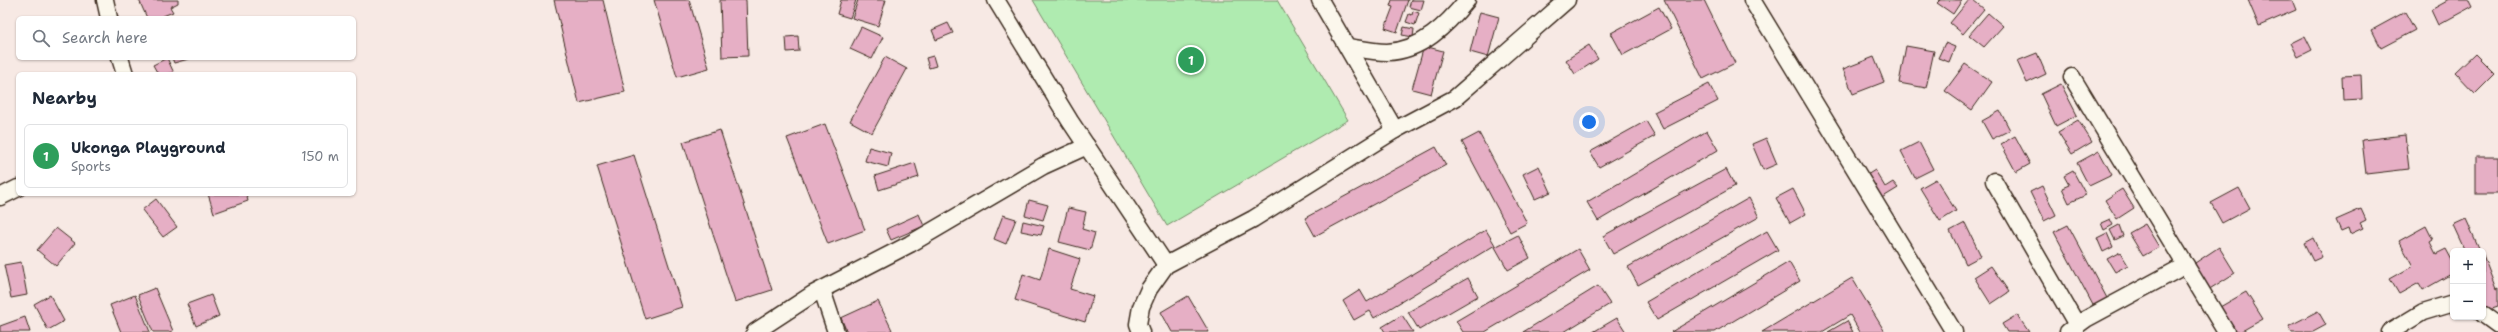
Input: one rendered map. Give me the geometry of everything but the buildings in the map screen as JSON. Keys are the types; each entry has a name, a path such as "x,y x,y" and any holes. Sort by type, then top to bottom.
{"street":[{"path":"104,0 108,16"},
{"path":"996,0 1087,146 1166,265"},
{"path":"1320,0 1395,130"},
{"path":"1348,47 1388,52 1412,47 1432,36 1452,19 1467,0"},
{"path":"1141,332 1138,324 1141,307 1149,289 1166,265 1253,219 1395,130 1455,98 1567,0"},
{"path":"1752,0 1954,332"},
{"path":"121,60 124,72"},
{"path":"2072,77 2226,332"},
{"path":"755,332 822,290 910,244 1043,166 1087,146"},
{"path":"1994,181 2072,328 2186,265"},
{"path":"0,197 16,189"},
{"path":"822,290 836,332"},
{"path":"2390,332 2423,312 2450,304"},
{"path":"2486,316 2498,326"}],"green space":[{"path":"1033,0 1277,0 1348,120 1167,226"}],"place":[{"name":"Ukonga Playground","path":"1191,60"}]}
